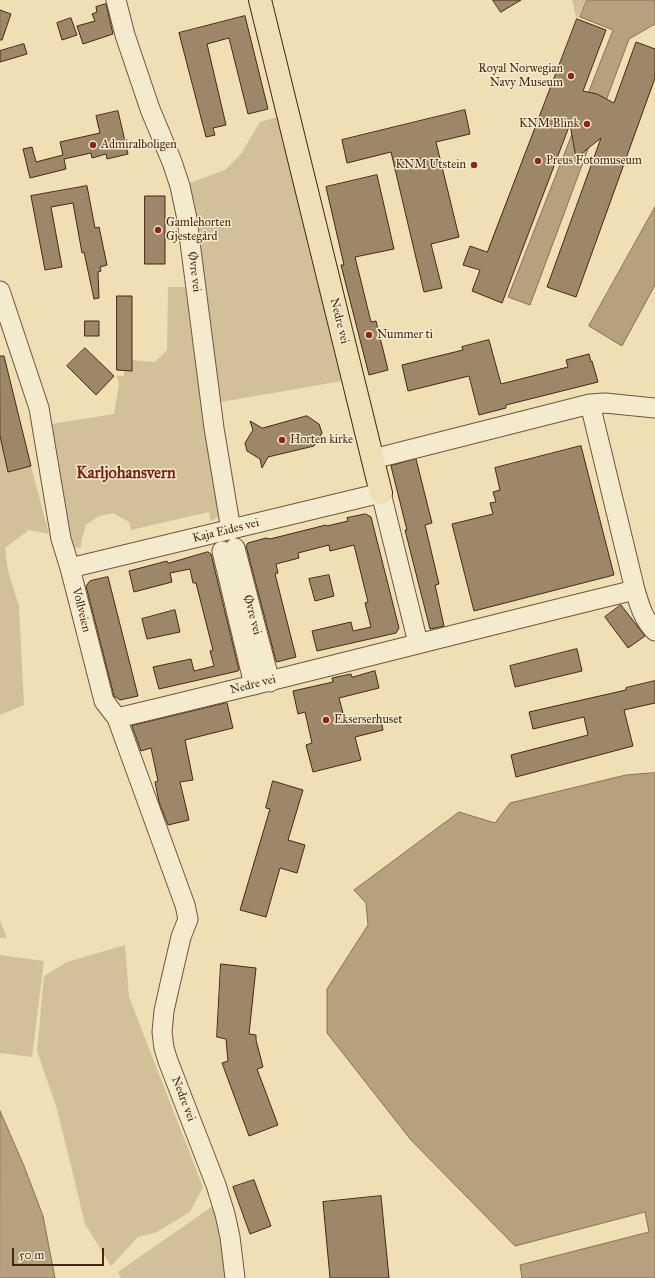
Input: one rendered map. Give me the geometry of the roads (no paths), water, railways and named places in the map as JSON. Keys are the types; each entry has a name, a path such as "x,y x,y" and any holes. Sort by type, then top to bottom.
{"main road":[{"name":"Nedre vei","path":"260,0 381,493"}],"street":[{"name":"Øvre vei","path":"116,0 150,109 172,162 183,199 187,218 229,543 262,683"},
{"name":"Vollveien","path":"0,291 39,408 61,539 70,568 104,700 117,718 185,905 188,919"},
{"path":"373,459 590,404 605,403 655,408"},
{"path":"590,404 642,615 655,631"},
{"name":"Kaja Eides vei","path":"70,568 229,543 381,493"},
{"name":"Nedre vei","path":"381,493 418,643"},
{"name":"Nedre vei","path":"117,718 635,590"},
{"name":"Nedre vei","path":"188,919 181,937 164,1011 162,1032 164,1048 213,1177 225,1214 230,1237 235,1278"}],"place":[{"name":"Royal Norwegian Navy Museum","path":"571,76"},
{"name":"KNM Blink","path":"587,124"},
{"name":"Admiralboligen","path":"93,145"},
{"name":"Preus Fotomuseum","path":"538,161"},
{"name":"KNM Utstein","path":"474,165"},
{"name":"Gamlehorten Gjestegård","path":"158,230"},
{"name":"Nummer ti","path":"369,335"},
{"name":"Horten kirke","path":"282,440"},
{"name":"Ekserserhuset","path":"326,720"}],"district":[{"name":"Karljohansvern","path":"126,474"}]}
